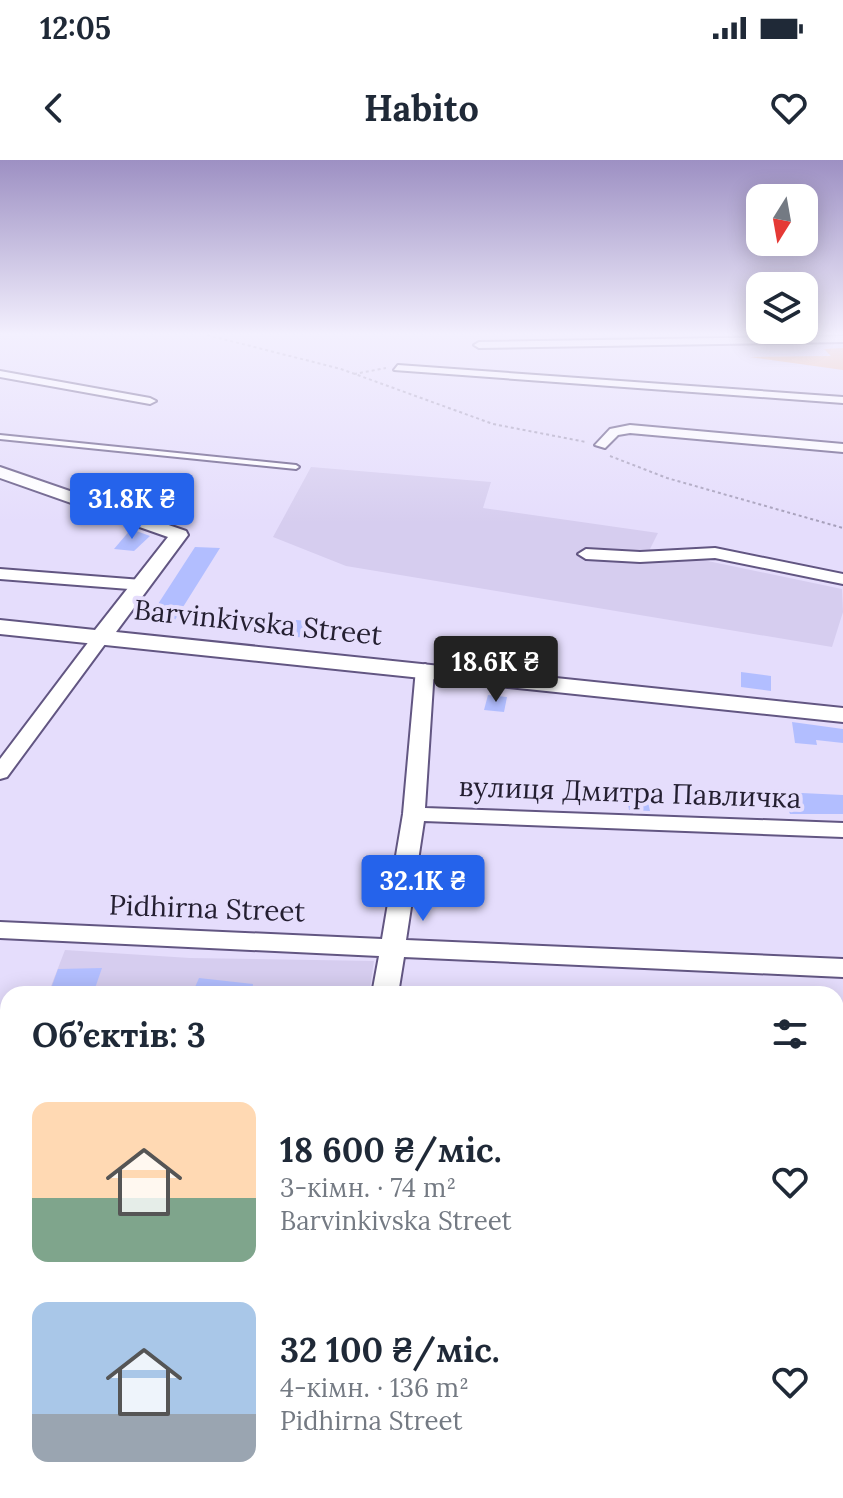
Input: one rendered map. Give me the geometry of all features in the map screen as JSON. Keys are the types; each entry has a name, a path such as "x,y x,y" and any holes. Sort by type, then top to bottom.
{"street":[{"path":"130,397 150,401"},
{"path":"807,397 843,400"},
{"path":"601,445 614,432 630,429 843,448"},
{"path":"0,472 127,514 179,535 102,636 6,752 0,773"},
{"path":"586,554 640,557 715,553 843,579"},
{"path":"0,574 142,585"},
{"name":"Barvinkivska Street","path":"0,627 843,715"},
{"path":"386,986 414,814 425,669"},
{"name":"вулиця Дмитра Павличка","path":"414,814 843,830"},
{"name":"Pidhirna Street","path":"0,930 843,968"}],"lane":[{"path":"0,437 296,467"}],"path":[{"path":"417,397 493,424 601,445 604,454 667,478 843,528"}],"shaded area":[{"path":"311,467 491,482 483,508 658,533 650,549 842,589 843,612 832,647 346,566 273,537"},
{"path":"65,950 190,958 374,961 370,986 51,986"}],"building":[{"path":"131,529 150,536 134,551 114,549"},
{"path":"195,547 220,548 173,623 147,621"},
{"path":"296,620 318,622 308,638 286,636"},
{"path":"741,672 771,676 771,691 741,687"},
{"path":"488,695 507,697 504,712 484,710"},
{"path":"792,722 843,729 843,743 816,740 817,745 795,743"},
{"path":"626,792 646,793 650,811 629,810"},
{"path":"781,792 843,795 843,814 790,814"},
{"path":"102,968 96,986 52,986 58,969"},
{"path":"199,978 253,984 253,986 196,986"}]}
